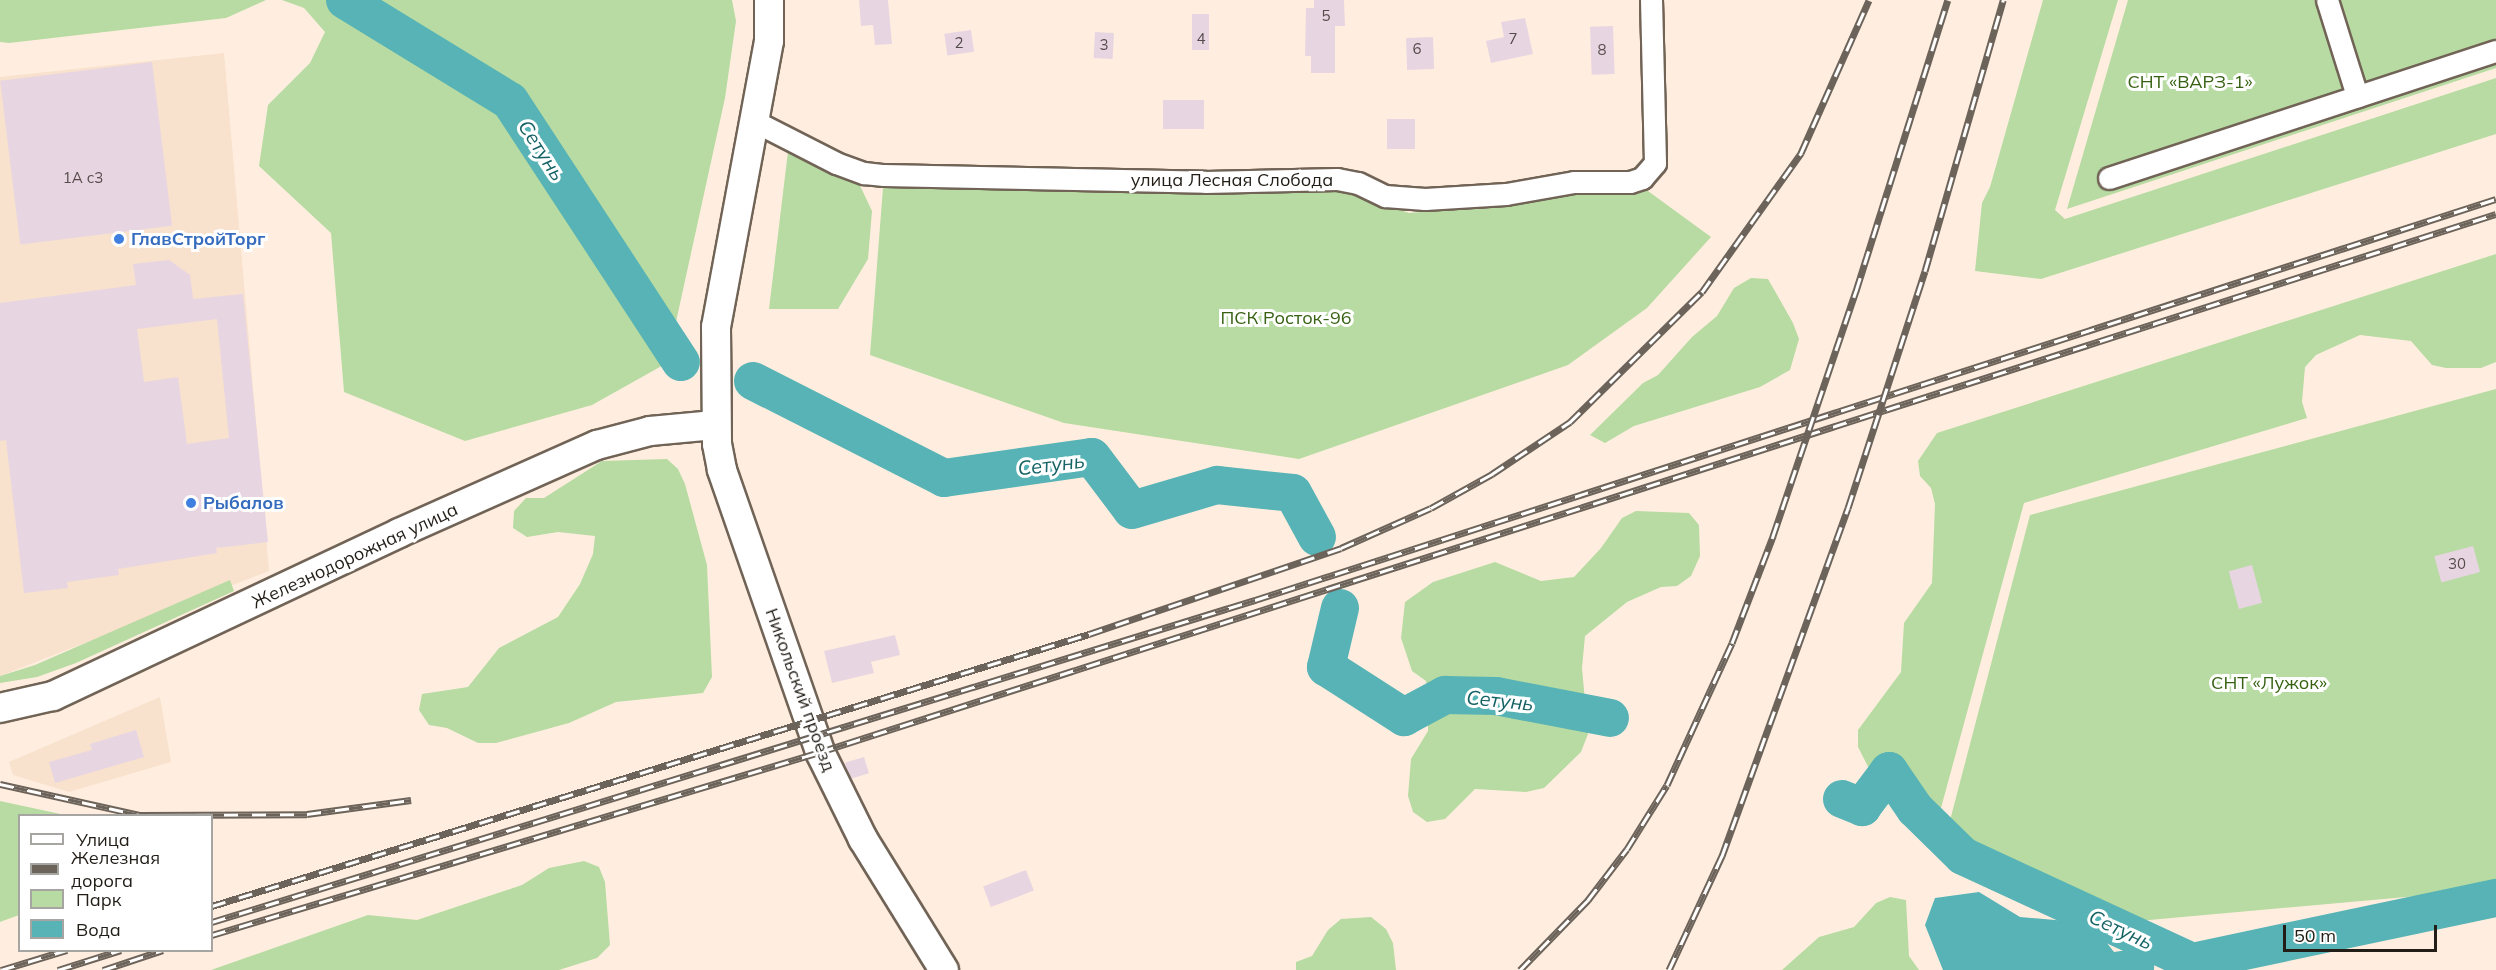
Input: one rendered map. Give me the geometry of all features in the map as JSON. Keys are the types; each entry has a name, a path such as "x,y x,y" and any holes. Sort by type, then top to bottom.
{"main road":[{"name":"Никольский проезд","path":"769,0 769,41 716,327 715,425 723,470 820,752 863,838 944,970"},
{"name":"Железнодорожная улица","path":"0,708 53,696 399,533 597,445 650,431 715,425"}],"street":[{"name":"улица Лесная Слобода","path":"754,121 836,163 864,173 884,175 1205,182 1337,178 1358,183 1385,196 1425,199 1506,194 1574,182 1630,182 1642,178 1655,164 1652,0"},
{"path":"2327,0 2357,96"},
{"path":"2109,178 2496,51"}],"shaded area":[{"name":"ГлавСтройТорг","path":"224,53 269,571 0,676 0,77"},
{"path":"160,697 171,762 69,792 13,775 9,762"}],"green space":[{"path":"0,0 266,0 226,18 9,43 0,42"},
{"path":"282,0 732,0 736,21 725,98 667,363 592,405 465,441 344,392 331,233 259,166 268,105 310,63 325,32 304,8"},
{"path":"2043,0 2118,0 2055,210 2065,219 2496,78 2496,134 2041,279 1975,271 1982,203 1990,187"},
{"name":"СНТ «ВАРЗ-1»","path":"2128,0 2496,0 2496,68 2067,209"},
{"path":"789,143 855,175 872,211 868,259 838,309 769,309"},
{"name":"ПСК Росток-96","path":"884,175 1320,183 1409,213 1521,204 1559,190 1637,183 1711,237 1647,308 1568,365 1299,459 1064,423 870,355"},
{"path":"2496,254 2496,362 2481,368 2446,368 2432,365 2411,341 2360,335 2316,355 2305,367 2302,402 2307,418 2024,503 1938,819 1923,811 1912,800 1881,792 1858,747 1858,730 1901,672 1904,623 1932,583 1935,504 1931,488 1920,476 1918,461 1937,433"},
{"path":"1751,278 1768,279 1793,323 1799,339 1790,370 1760,387 1634,426 1605,443 1590,435 1643,383 1658,375 1692,337 1717,316 1734,288"},
{"name":"СНТ «Лужок»","path":"2496,389 2496,889 2138,921 1942,851 2030,515"},
{"path":"667,459 678,469 685,484 707,565 712,677 703,693 616,702 569,723 496,743 478,743 447,728 429,725 419,710 422,694 468,687 499,648 558,617 580,584 593,554 595,536 558,532 527,537 513,528 514,511 526,498 544,498 602,461"},
{"path":"1636,511 1689,513 1699,525 1700,556 1691,576 1677,586 1661,587 1627,602 1585,636 1582,668 1588,734 1581,752 1544,788 1526,792 1475,789 1445,819 1427,822 1413,812 1408,796 1411,759 1428,731 1428,697 1426,681 1412,671 1401,638 1405,602 1433,582 1495,562 1541,581 1574,577 1601,548 1622,518"},
{"path":"230,580 234,591 76,663 37,677 0,683 0,676 35,665"},
{"path":"0,801 60,814 18,814 18,915 0,922"},
{"path":"584,861 599,867 605,882 610,945 597,958 559,970 211,970 368,915 417,920 522,885 549,868"},
{"path":"1890,897 1906,900 1909,956 1919,970 1782,970 1819,937 1854,927 1876,903"},
{"path":"1371,917 1386,929 1393,943 1396,970 1296,970 1296,962 1312,956 1328,930 1341,919"}],"water":[{"path":"1979,892 2020,917 2091,923 2114,952 2155,946 2154,970 1943,970 1925,925 1935,898"}],"building":[{"path":"859,0 888,0 892,44 875,45 873,25 861,26"},
{"path":"1314,0 1344,0 1345,26 1335,26 1335,73 1311,73 1311,56 1305,56 1306,8 1314,8"},
{"path":"1192,14 1209,14 1209,50 1192,50"},
{"path":"1525,18 1533,54 1491,63 1486,41 1504,37 1501,22"},
{"path":"1613,26 1615,74 1592,75 1590,27"},
{"path":"971,30 974,52 947,56 944,34"},
{"path":"1095,32 1114,33 1113,59 1094,58"},
{"path":"1433,37 1434,69 1407,70 1406,38"},
{"path":"152,62 172,226 20,244 0,81"},
{"path":"1163,100 1204,100 1204,129 1163,129"},
{"path":"1387,119 1415,119 1415,149 1387,149"},
{"path":"169,260 190,275 193,299 243,294 268,542 216,548 217,553 118,569 119,575 67,582 68,588 24,593 6,440 0,441 0,303 136,285 133,264","holes":["217,319 229,438 187,444 178,377 144,382 137,329"]},
{"path":"2473,546 2480,572 2441,582 2434,556"},
{"path":"2252,565 2262,603 2239,609 2229,571"},
{"path":"895,635 900,655 871,662 874,673 832,683 824,651"},
{"path":"136,730 144,757 55,783 49,762 92,750 90,744"},
{"path":"864,757 869,773 850,779 845,763"},
{"path":"1026,870 1034,891 991,907 983,886"}],"waterway":[{"name":"Сетунь","path":"345,0 510,101 681,362"},
{"name":"Сетунь","path":"753,381 944,478 1092,457 1132,510 1217,485 1293,493 1317,537"},
{"name":"Сетунь","path":"1340,608 1326,667 1404,717 1445,695 1496,696 1610,718"},
{"name":"Сетунь","path":"1842,799 1862,807 1889,771 1915,809 1963,856 2192,962 2496,898"}],"railway":[{"path":"213,906 1089,634 1341,548 1431,508 1492,474 1570,422 1702,292 1801,153 1869,0"},
{"path":"1520,970 1588,900 1627,849 1667,785 1732,643 1773,536 1856,291 1948,0"},
{"path":"1669,970 1722,856 1848,508 1925,271 2003,0"},
{"path":"213,922 1255,600 2496,199"},
{"path":"213,935 820,752 2496,214"},
{"path":"0,784 135,814"},
{"path":"213,815 307,814 411,800"},
{"path":"1,970 60,952"},
{"path":"58,970 115,952"},
{"path":"103,970 157,952"}],"place":[{"name":"ГлавСтройТорг","path":"119,239"},
{"name":"Рыбалов","path":"191,503"}]}
